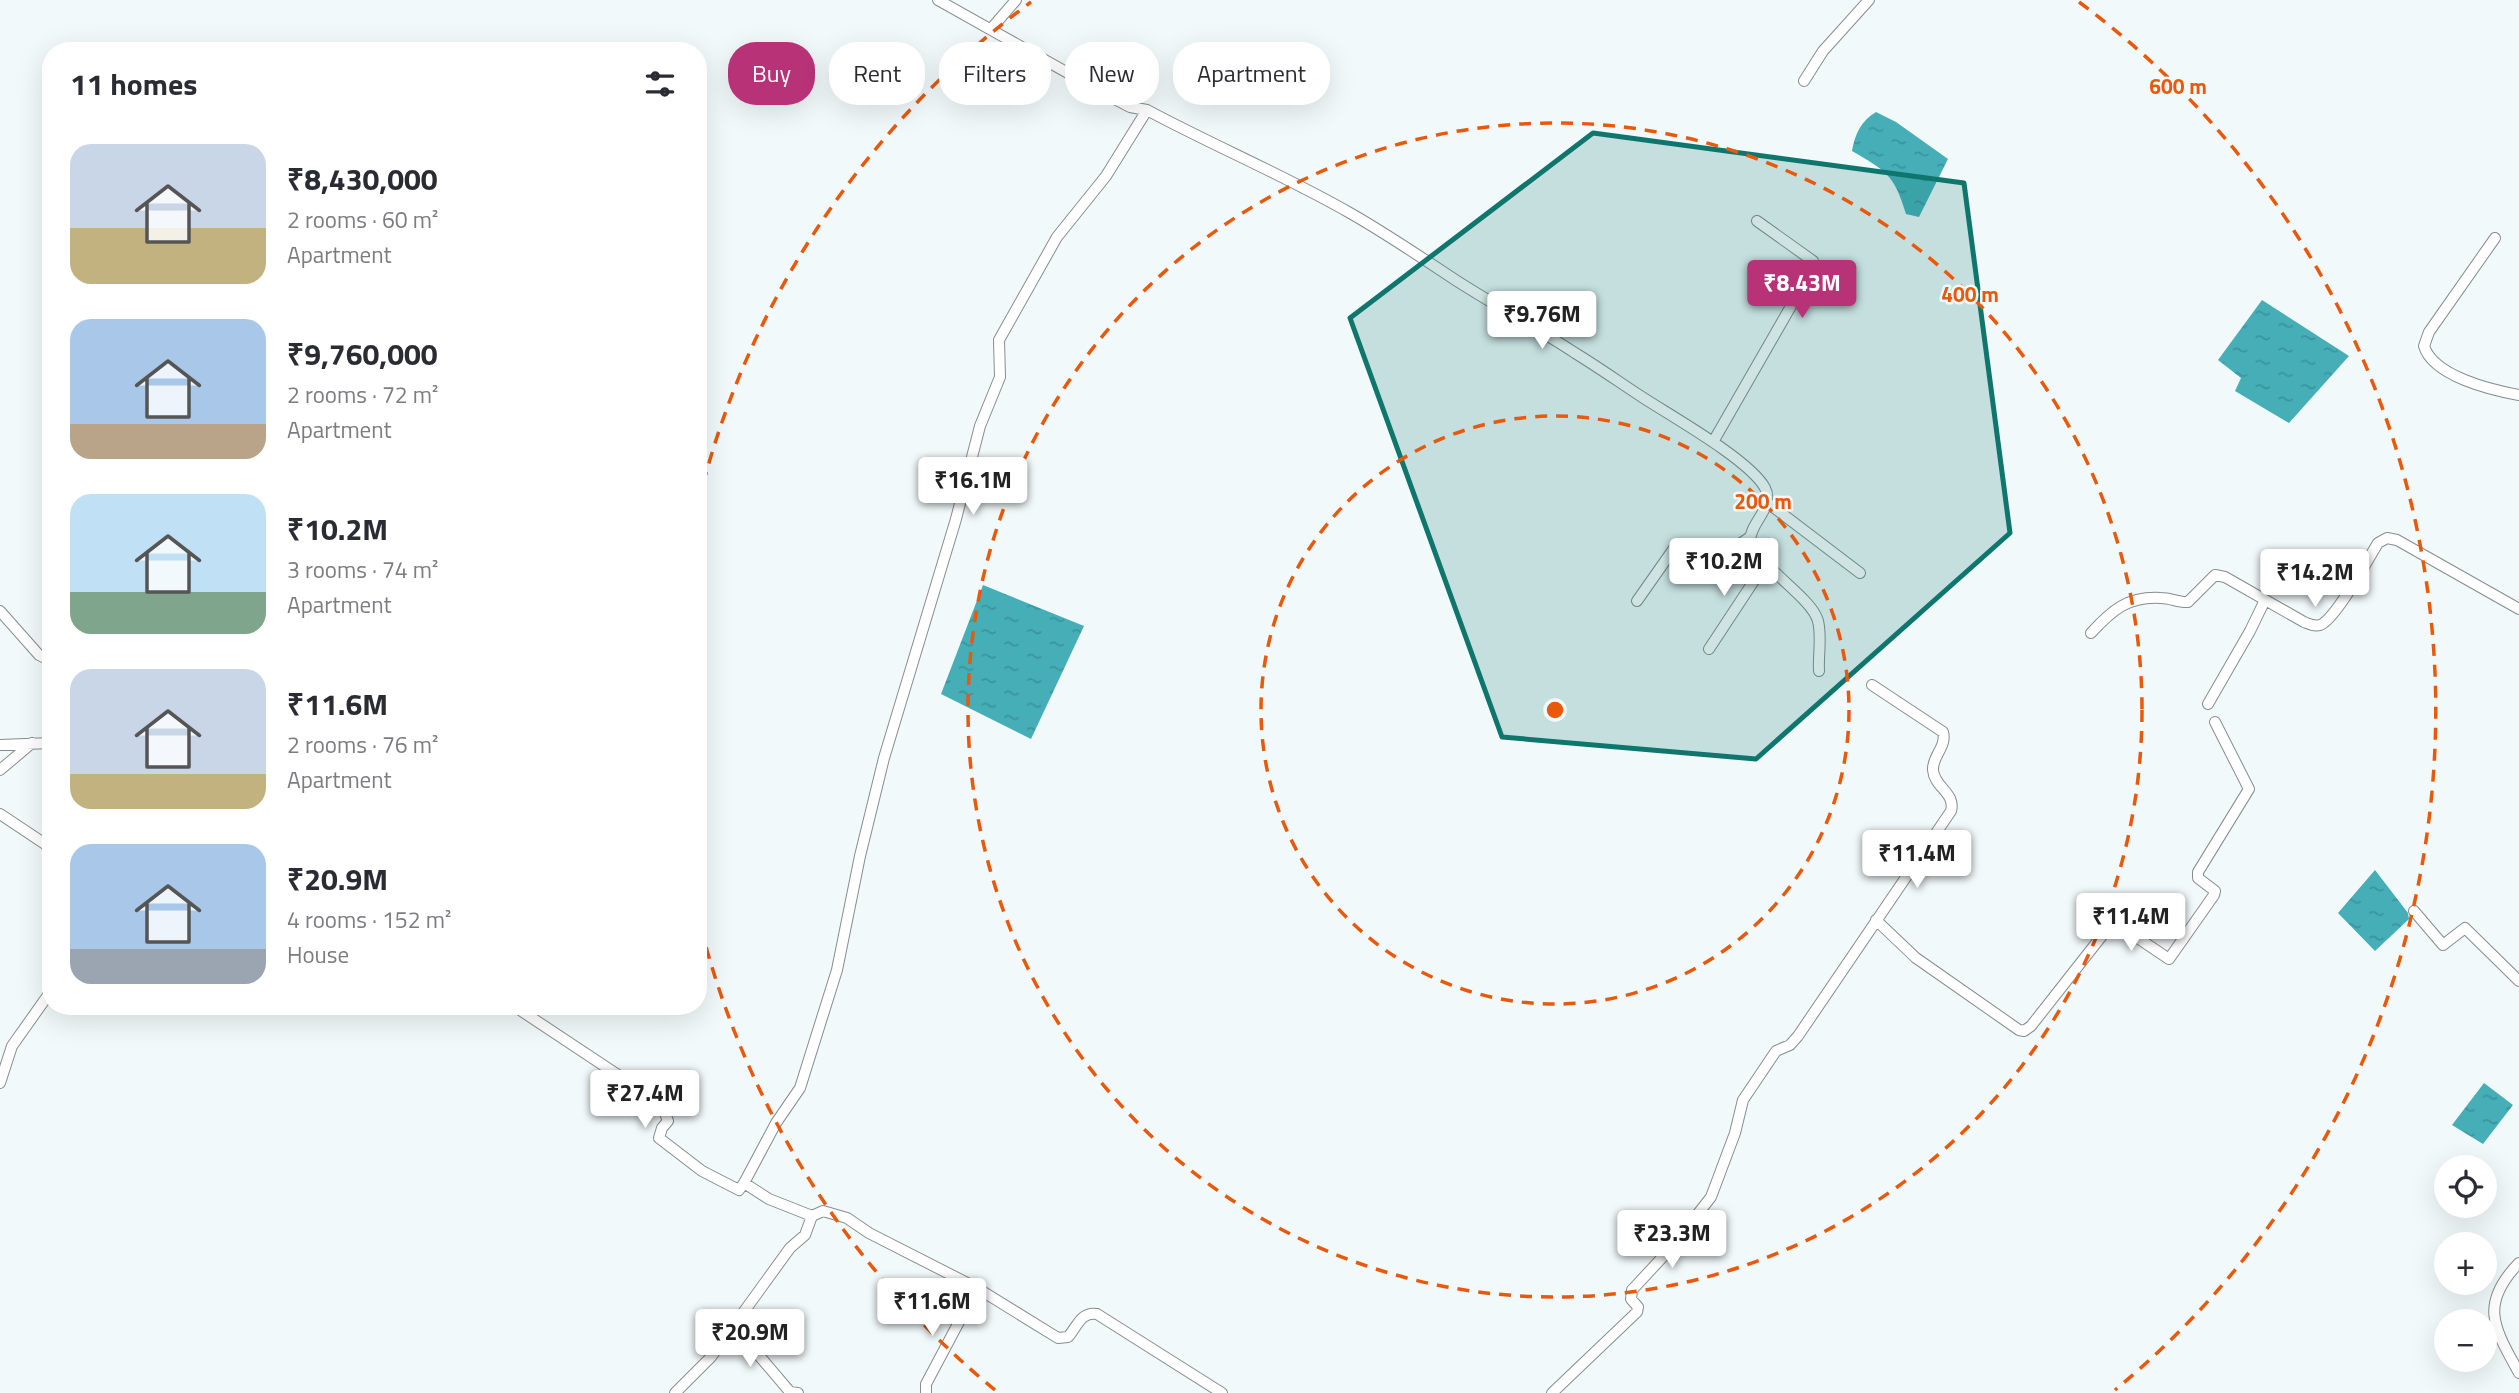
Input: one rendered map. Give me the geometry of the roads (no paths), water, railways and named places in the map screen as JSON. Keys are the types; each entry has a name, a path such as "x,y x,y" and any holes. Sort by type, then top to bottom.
{"street":[{"path":"938,0 1130,107 1147,110 1265,167 1376,227 1713,442 1762,484 1768,503 1750,537 1737,546 1717,568 1682,544 1677,544 1637,601"},
{"path":"991,29 1016,0"},
{"path":"1804,81 1823,51 1869,0"},
{"path":"528,1015 663,1108 668,1121 662,1128 659,1139 702,1171 739,1190 776,1123 800,1088 837,970 854,881 884,758 956,519 980,426 1000,377 999,340 1057,237 1106,176 1147,110"},
{"path":"1713,442 1814,267 1813,261 1757,221"},
{"path":"2495,238 2429,332 2424,346 2430,359 2450,374 2519,395"},
{"path":"1768,503 1860,573"},
{"path":"1750,537 1752,546 1765,564 1815,614 1819,625 1819,671"},
{"path":"2091,633 2115,608 2128,602 2159,598 2188,602 2216,575 2232,580 2312,626 2323,624 2378,543 2387,538 2397,540 2519,609"},
{"path":"1709,649 1765,564"},
{"path":"2208,704 2250,631 2264,600"},
{"path":"0,611 42,656"},
{"path":"1552,1393 1637,1312 1637,1307 1631,1300 1632,1290 1672,1247 1711,1197 1735,1133 1743,1100 1776,1051 1790,1045 1798,1037 1953,806 1933,774 1933,765 1944,741 1943,732 1872,685"},
{"path":"1876,920 1916,958 2024,1031 2031,1026 2112,923 2169,960 2214,895 2215,891 2198,878 2198,872 2249,789 2215,722"},
{"path":"0,770 32,743"},
{"path":"0,745 42,743"},
{"path":"0,814 42,840"},
{"path":"2414,911 2443,945 2465,928 2519,981"},
{"path":"0,1083 12,1046 42,1004"},
{"path":"744,1183 769,1199 811,1216 823,1211 847,1218 869,1233 977,1288 1058,1338 1068,1337 1084,1315 1090,1312 1097,1314 1222,1393"},
{"path":"675,1393 711,1357 790,1248 805,1235 811,1216"},
{"path":"2519,1263 2508,1274 2494,1302 2493,1314 2498,1334 2519,1373"},
{"path":"926,1393 926,1384 977,1288"},
{"path":"733,1325 790,1392 799,1393"}],"water":[{"path":"1876,112 1896,122 1948,159 1919,217 1906,214 1893,182 1881,169 1852,151 1859,128"},
{"path":"2262,300 2349,356 2289,423 2235,391 2241,378 2218,360"},
{"path":"983,585 1084,626 1031,739 941,694"},
{"path":"2375,870 2408,913 2409,919 2375,951 2338,913"},
{"path":"2484,1083 2513,1105 2483,1144 2452,1125"}]}
